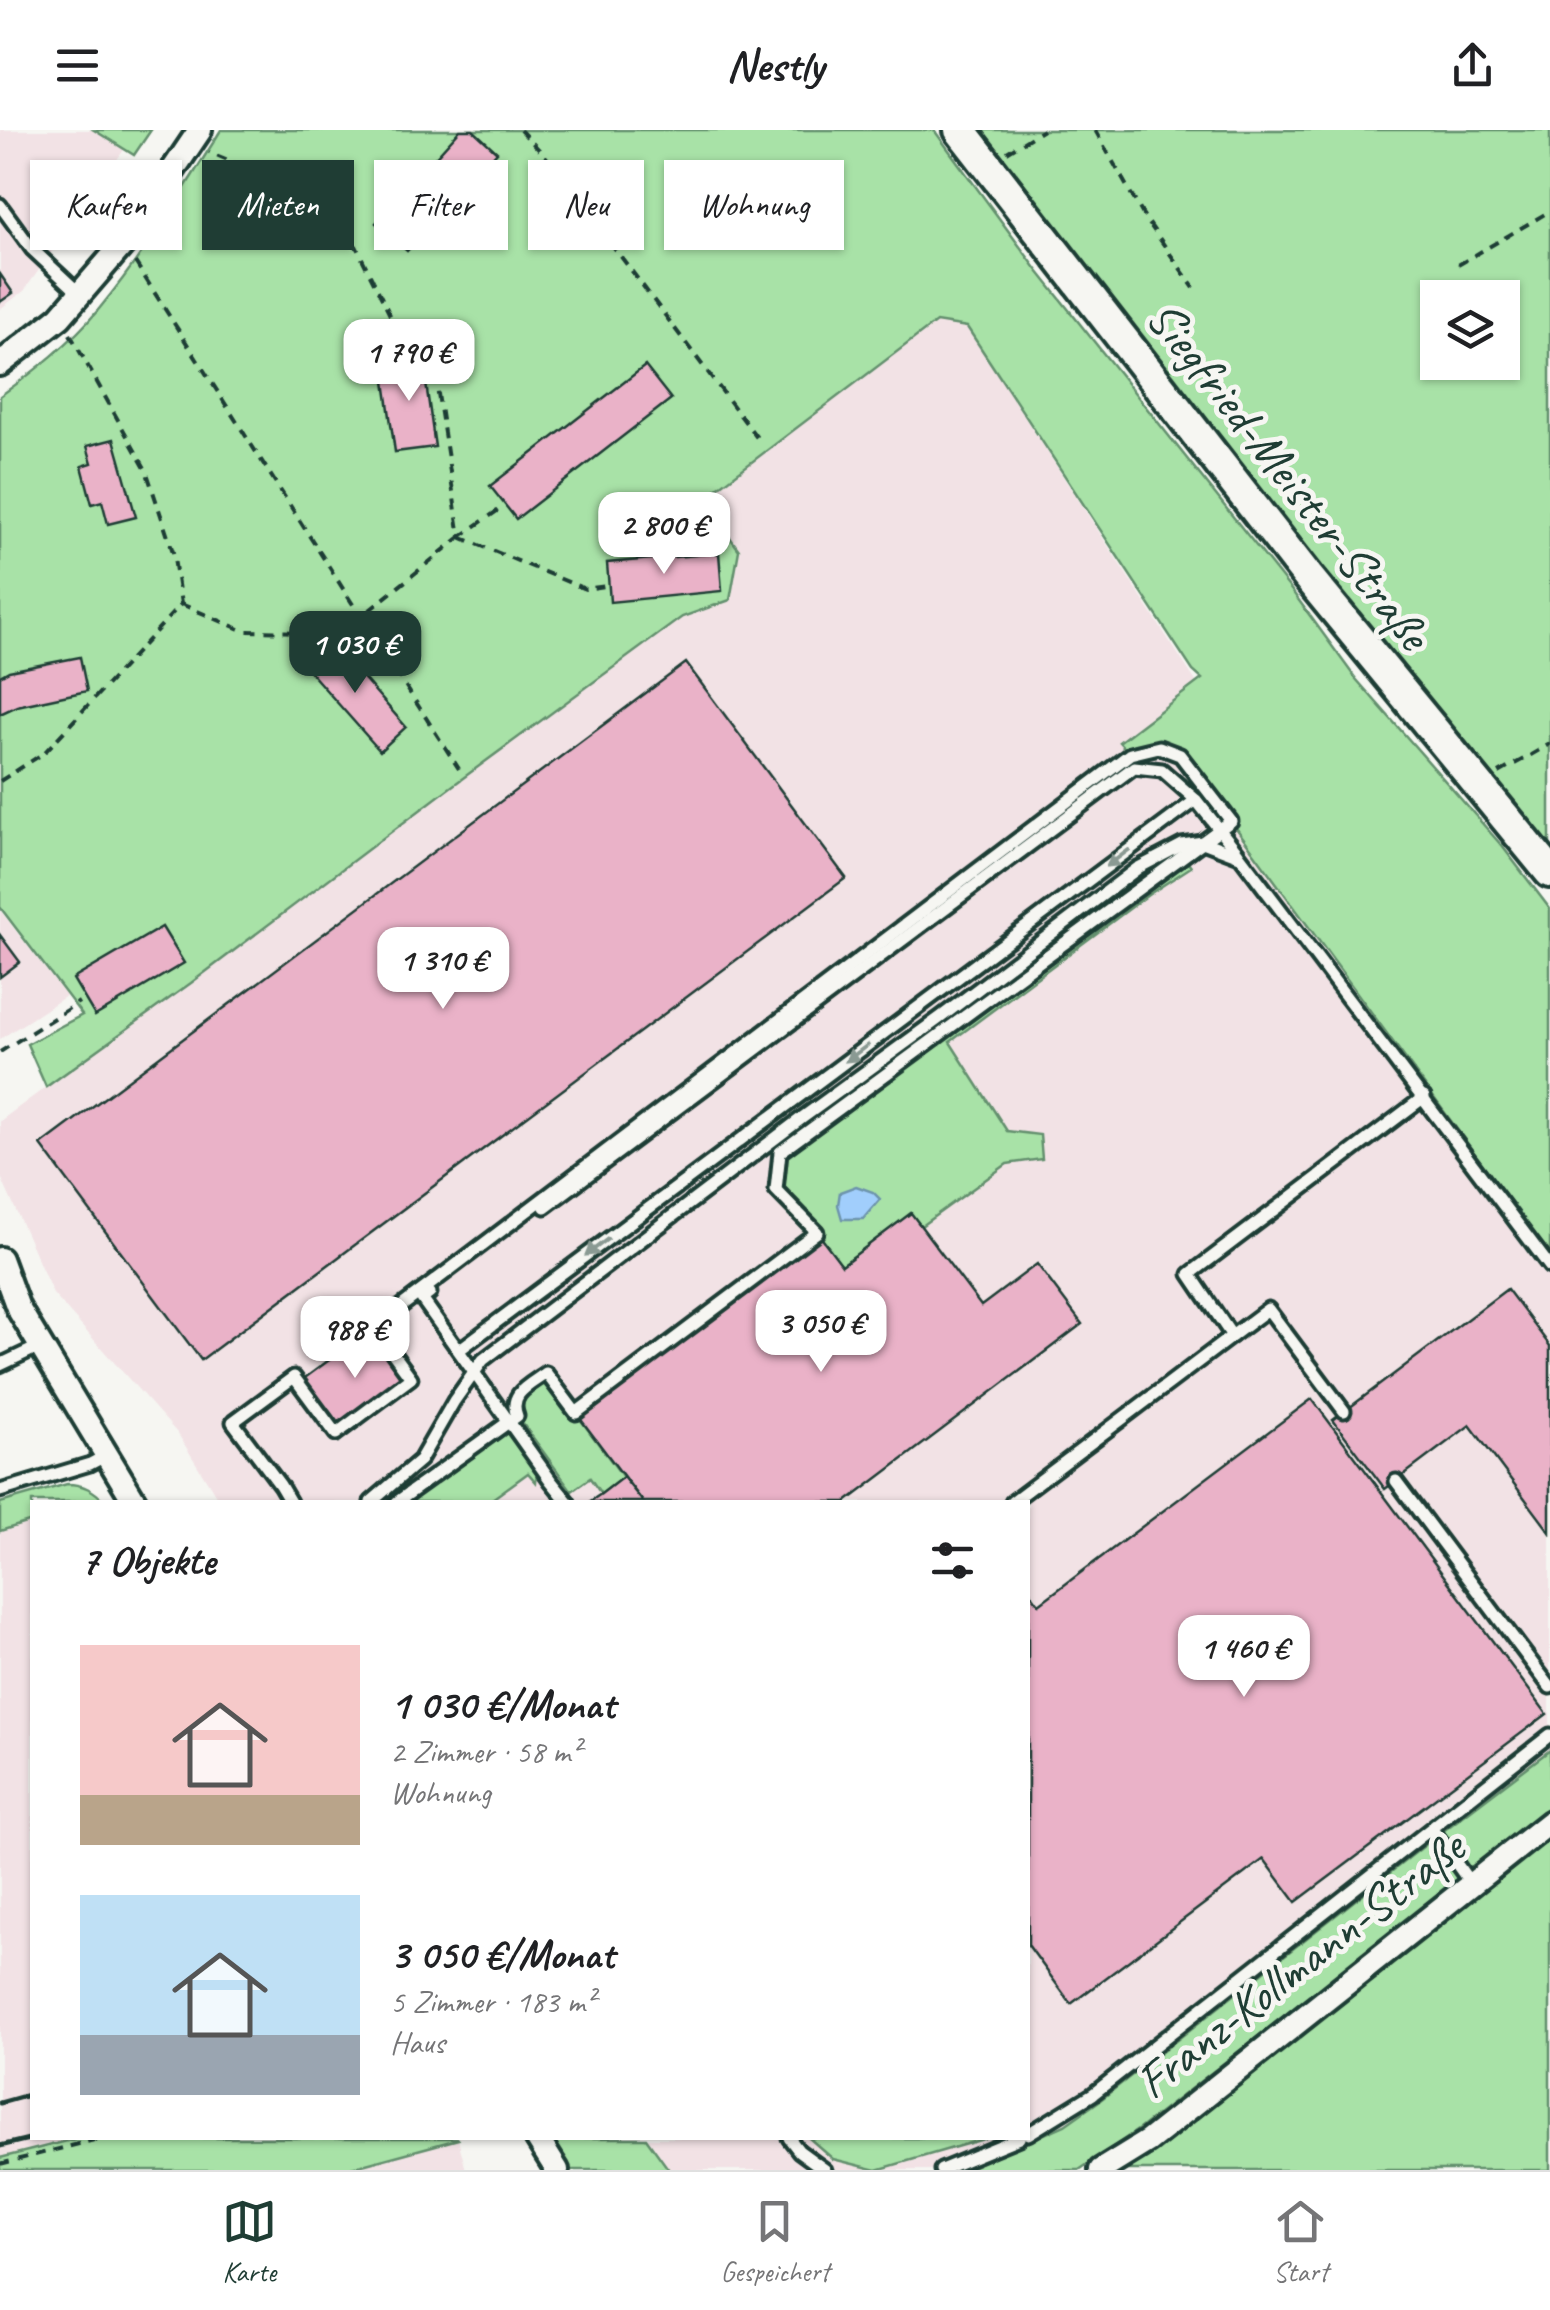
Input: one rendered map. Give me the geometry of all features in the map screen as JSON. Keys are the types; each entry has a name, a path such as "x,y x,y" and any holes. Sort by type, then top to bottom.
{"street":[{"name":"Siegfried-Meister-Straße","path":"960,130 1258,515 1550,872"},
{"path":"180,160 196,136"},
{"path":"0,364 60,317 118,250"},
{"path":"0,1259 18,1308 134,1500"},
{"name":"Franz-Kollmann-Straße","path":"1100,2170 1148,2140 1550,1822"},
{"path":"538,2140 557,2170"}],"lane":[{"path":"0,206 32,249 80,294"},
{"path":"289,1500 233,1422 294,1377 336,1434 412,1378 374,1327 1130,754 1159,748 1180,756 1232,822 780,1152 776,1190 816,1232 576,1413 546,1374 518,1392 516,1416 401,1500"},
{"path":"567,1500 422,1299 1134,767 1162,770 1196,800 1550,1267"},
{"path":"459,1350 1196,800"},
{"path":"373,1500 420,1460 483,1360 1138,868 1182,845 1203,842 1240,856"},
{"path":"1232,1336 1190,1274 1424,1098"},
{"path":"1015,1500 1268,1309 1344,1411"},
{"path":"0,1365 40,1346"},
{"path":"0,1491 90,1464 106,1454"},
{"path":"1396,1481 1550,1687"},
{"path":"1030,2133 1094,2094 1550,1735"},
{"path":"1432,1829 1470,1884"},
{"path":"791,2140 825,2170"},
{"path":"941,2170 1014,2140"}],"path":[{"path":"520,130 546,157 760,443"},
{"path":"986,166 1043,130"},
{"path":"1095,130 1143,215 1194,288"},
{"path":"196,136 216,156 263,175 356,246 393,321 421,337 432,355 460,538"},
{"path":"1458,266 1550,211"},
{"path":"127,250 459,769"},
{"path":"60,317 146,470 174,552 181,604"},
{"path":"181,604 244,631 316,632 361,618 500,509"},
{"path":"460,538 585,590 606,586"},
{"path":"0,781 44,753 181,604"},
{"path":"1478,785 1550,744"},
{"path":"0,1052 80,1002"},
{"path":"0,2164 94,2140"}],"shaded area":[{"path":"0,130 138,130 117,160 30,160 30,250 53,250 24,291 0,309"},
{"path":"936,321 967,328 1200,688 1550,1141 1550,1784 1034,2170 643,2170 624,2140 1030,2140 1030,1500 219,1500 178,1434 53,1294 0,1175 0,1121 682,617 730,600 739,550 702,500"},
{"path":"0,910 66,996 0,1039"},
{"path":"30,1522 30,2140 71,2140 0,2158 0,1531"},
{"path":"458,2140 466,2170 344,2170"}],"green space":[{"path":"94,130 151,130 134,155"},
{"path":"221,130 934,130 1038,271 1292,591 1356,679 1502,846 1550,909 1550,1256 1180,756 1159,748 1130,754 1119,742 1202,679 1193,671 967,327 936,322 703,499 739,550 730,600 682,617 46,1087 27,1044 82,1015 0,907 0,396 77,333 144,250 182,250 182,193 202,160 202,250 354,250 354,160 202,160"},
{"path":"973,130 1550,130 1550,858"},
{"path":"1183,856 1191,867 950,1042 1007,1131 1040,1135 1042,1159 1007,1164 921,1226 911,1214 842,1265 776,1190 780,1152"},
{"path":"546,1373 623,1477 601,1494 590,1478 572,1491 517,1416 518,1393"},
{"path":"506,1432 537,1471 536,1482 528,1473 491,1500 400,1500 494,1433"},
{"path":"67,1484 88,1488 103,1500 30,1500 30,1522 0,1531 0,1503"},
{"path":"1550,1750 1550,1809 1139,2129 1079,2170 964,2170 1065,2125 1099,2101"},
{"path":"1550,1835 1550,2170 1124,2170 1155,2152"},
{"path":"71,2140 454,2140 344,2170 0,2170 0,2158"},
{"path":"548,2140 647,2140 669,2170 569,2170"},
{"path":"811,2140 980,2140 877,2170 833,2159"}],"water":[{"path":"856,1186 880,1199 863,1219 842,1219 840,1192"}],"building":[{"path":"460,130 473,130 497,152 490,160 433,160"},
{"path":"0,274 13,293 0,302"},
{"path":"422,355 435,447 395,452 382,360"},
{"path":"645,366 671,399 516,519 490,486"},
{"path":"114,439 136,517 108,524 102,501 92,504 82,466 92,463 87,446"},
{"path":"719,553 722,591 610,602 607,563"},
{"path":"332,642 406,727 380,751 304,665"},
{"path":"80,657 87,691 17,706 0,714 0,676"},
{"path":"686,663 846,878 201,1360 41,1145"},
{"path":"162,927 184,963 95,1016 73,979"},
{"path":"0,935 20,962 0,977"},
{"path":"911,1213 981,1306 1037,1264 1082,1324 849,1500 641,1500 576,1413 817,1232 842,1265"},
{"path":"1507,1289 1550,1346 1550,1532 1470,1425 1385,1489 1333,1420"},
{"path":"374,1327 411,1378 336,1434 298,1383"},
{"path":"1312,1399 1547,1714 1296,1902 1264,1859 1071,2004 1030,1948 1030,1592 1039,1604"},
{"path":"623,1477 641,1500 592,1500"}],"railway":[{"path":"0,2103 30,2095"},
{"path":"0,2146 30,2139"}]}
